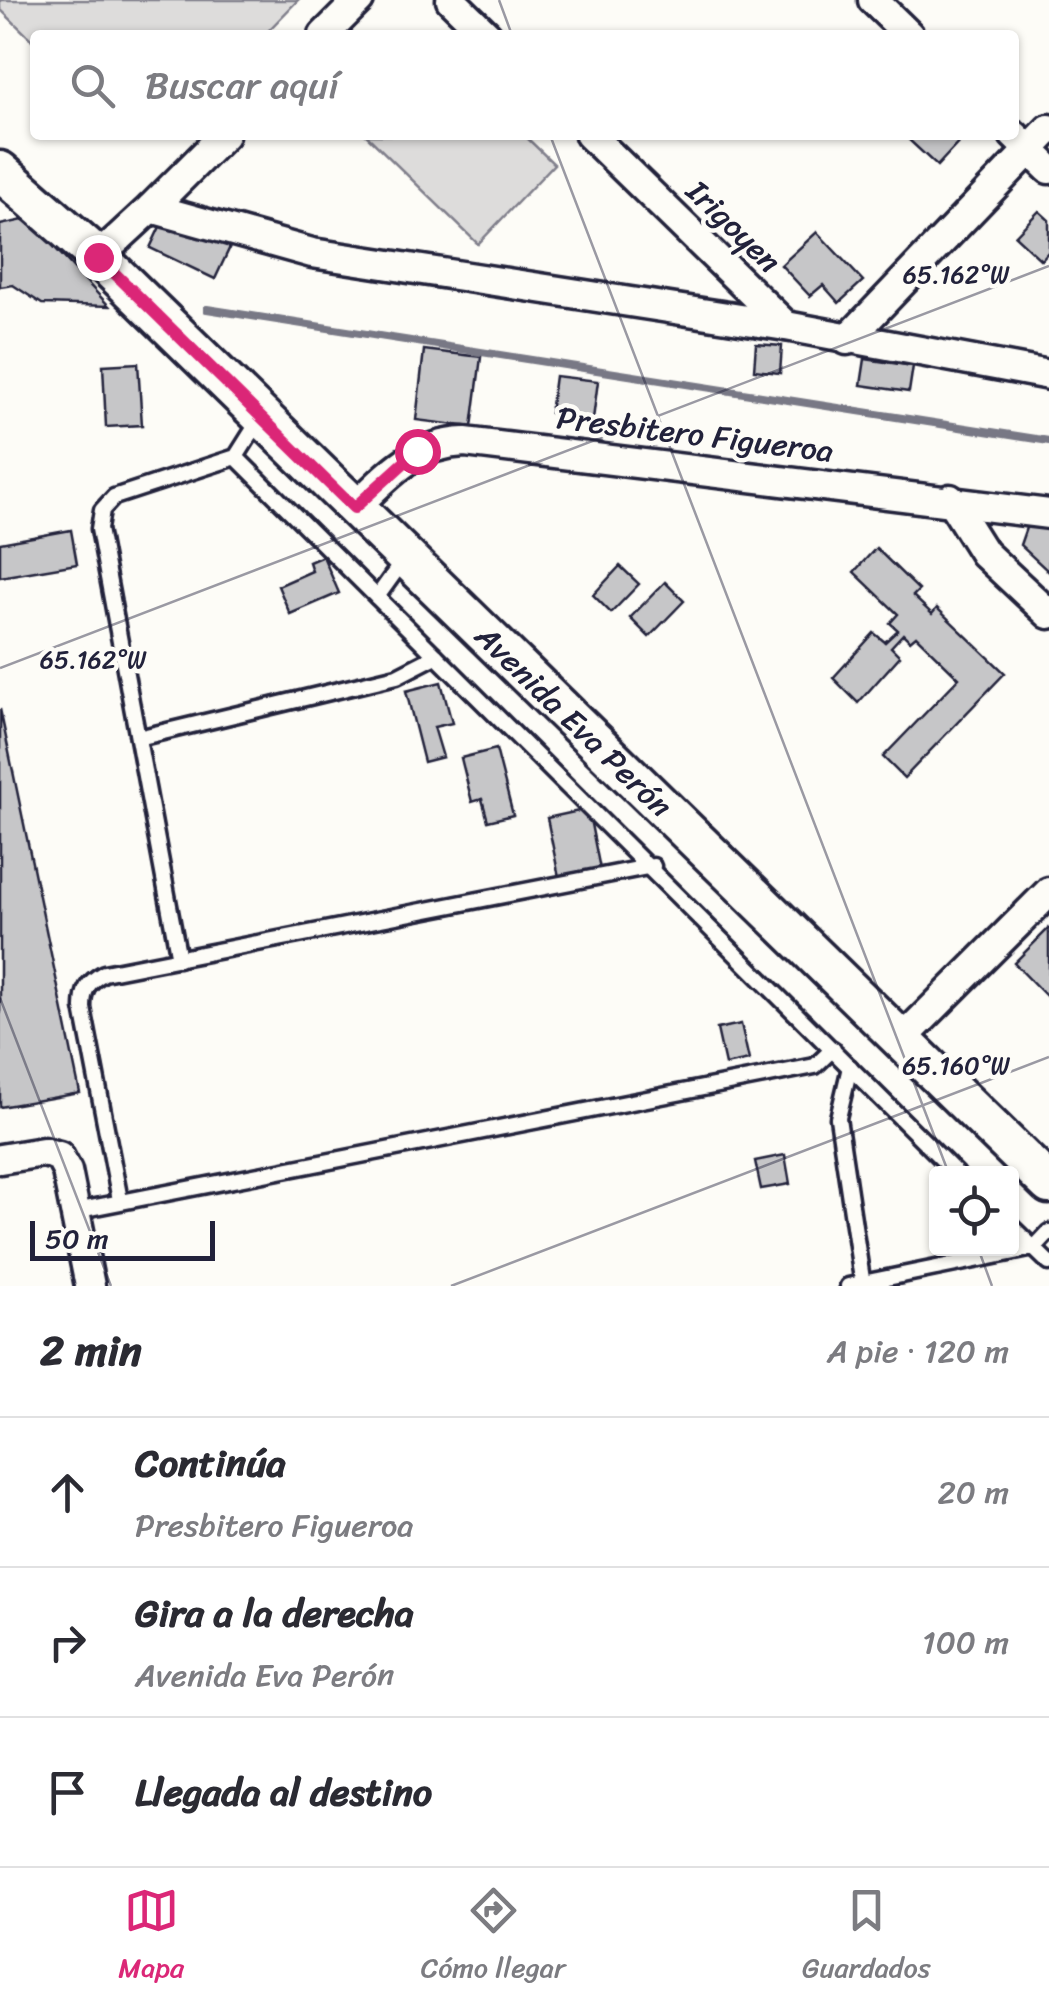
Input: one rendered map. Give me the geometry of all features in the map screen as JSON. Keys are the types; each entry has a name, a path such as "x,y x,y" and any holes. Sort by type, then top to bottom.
{"main road":[{"name":"Avenida Eva Perón","path":"0,171 98,257 1049,1184"}],"street":[{"path":"329,30 359,0"},
{"path":"451,0 482,30"},
{"path":"847,340 1049,129"},
{"path":"98,257 219,140"},
{"name":"Irigoyen","path":"595,140 786,326"},
{"path":"151,208 312,253 786,326 1049,374"},
{"name":"Presbitero Figueroa","path":"354,508 417,451 439,443 464,442 1049,514"},
{"path":"950,499 984,553 1049,614"},
{"path":"901,1040 1049,892"},
{"path":"0,1159 43,1152 59,1156 67,1171 90,1286"}],"lane":[{"path":"180,959 99,529 102,510 114,496 236,457 260,419"},
{"path":"236,457 653,866 949,1166"},
{"path":"377,597 405,558"},
{"path":"138,738 397,676 436,656"},
{"path":"120,1200 83,992 90,981 104,973 653,866"},
{"path":"75,1210 815,1066 834,1049"},
{"path":"850,1067 838,1118 858,1285 1034,1248 1049,1232"},
{"path":"1019,1233 1049,1263"}],"shaded area":[{"path":"0,0 298,0 269,30 30,30 30,38 0,9"},
{"path":"371,140 529,140 554,164 478,244"}],"building":[{"path":"909,140 961,140 937,166"},
{"path":"1039,211 1049,220 1049,251 1041,260 1015,236"},
{"path":"165,216 230,247 215,279 150,248"},
{"path":"28,219 109,306 42,304 13,285 0,287 0,225"},
{"path":"817,232 863,281 839,303 823,285 810,296 781,265"},
{"path":"756,344 782,346 780,373 754,370"},
{"path":"424,350 481,357 472,427 416,420"},
{"path":"865,359 913,366 909,392 861,385"},
{"path":"138,363 142,425 106,427 103,365"},
{"path":"555,376 598,381 593,419 550,413"},
{"path":"1028,522 1049,522 1049,572 1020,545"},
{"path":"71,530 77,564 0,577 0,543"},
{"path":"876,548 919,590 913,596 932,614 937,608 1005,673 904,778 883,757 959,678 916,636 910,641 903,634 891,647 900,656 858,703 833,678 874,633 885,642 898,630 890,623 898,614 854,572"},
{"path":"323,556 339,593 290,614 278,586 312,571 309,562"},
{"path":"620,566 639,584 611,613 593,595"},
{"path":"665,582 684,601 649,637 630,618"},
{"path":"441,682 452,723 434,727 443,757 424,762 406,691"},
{"path":"0,709 80,1093 0,1107"},
{"path":"496,749 513,815 488,821 482,799 472,802 461,758"},
{"path":"588,809 600,869 559,877 547,818"},
{"path":"1049,928 1049,999 1014,963"},
{"path":"741,1024 749,1060 725,1065 717,1029"},
{"path":"785,1155 790,1184 761,1189 755,1161"}],"waterway":[{"path":"207,309 1049,441"}],"route":[{"path":"98,257 354,508 417,451"}]}
